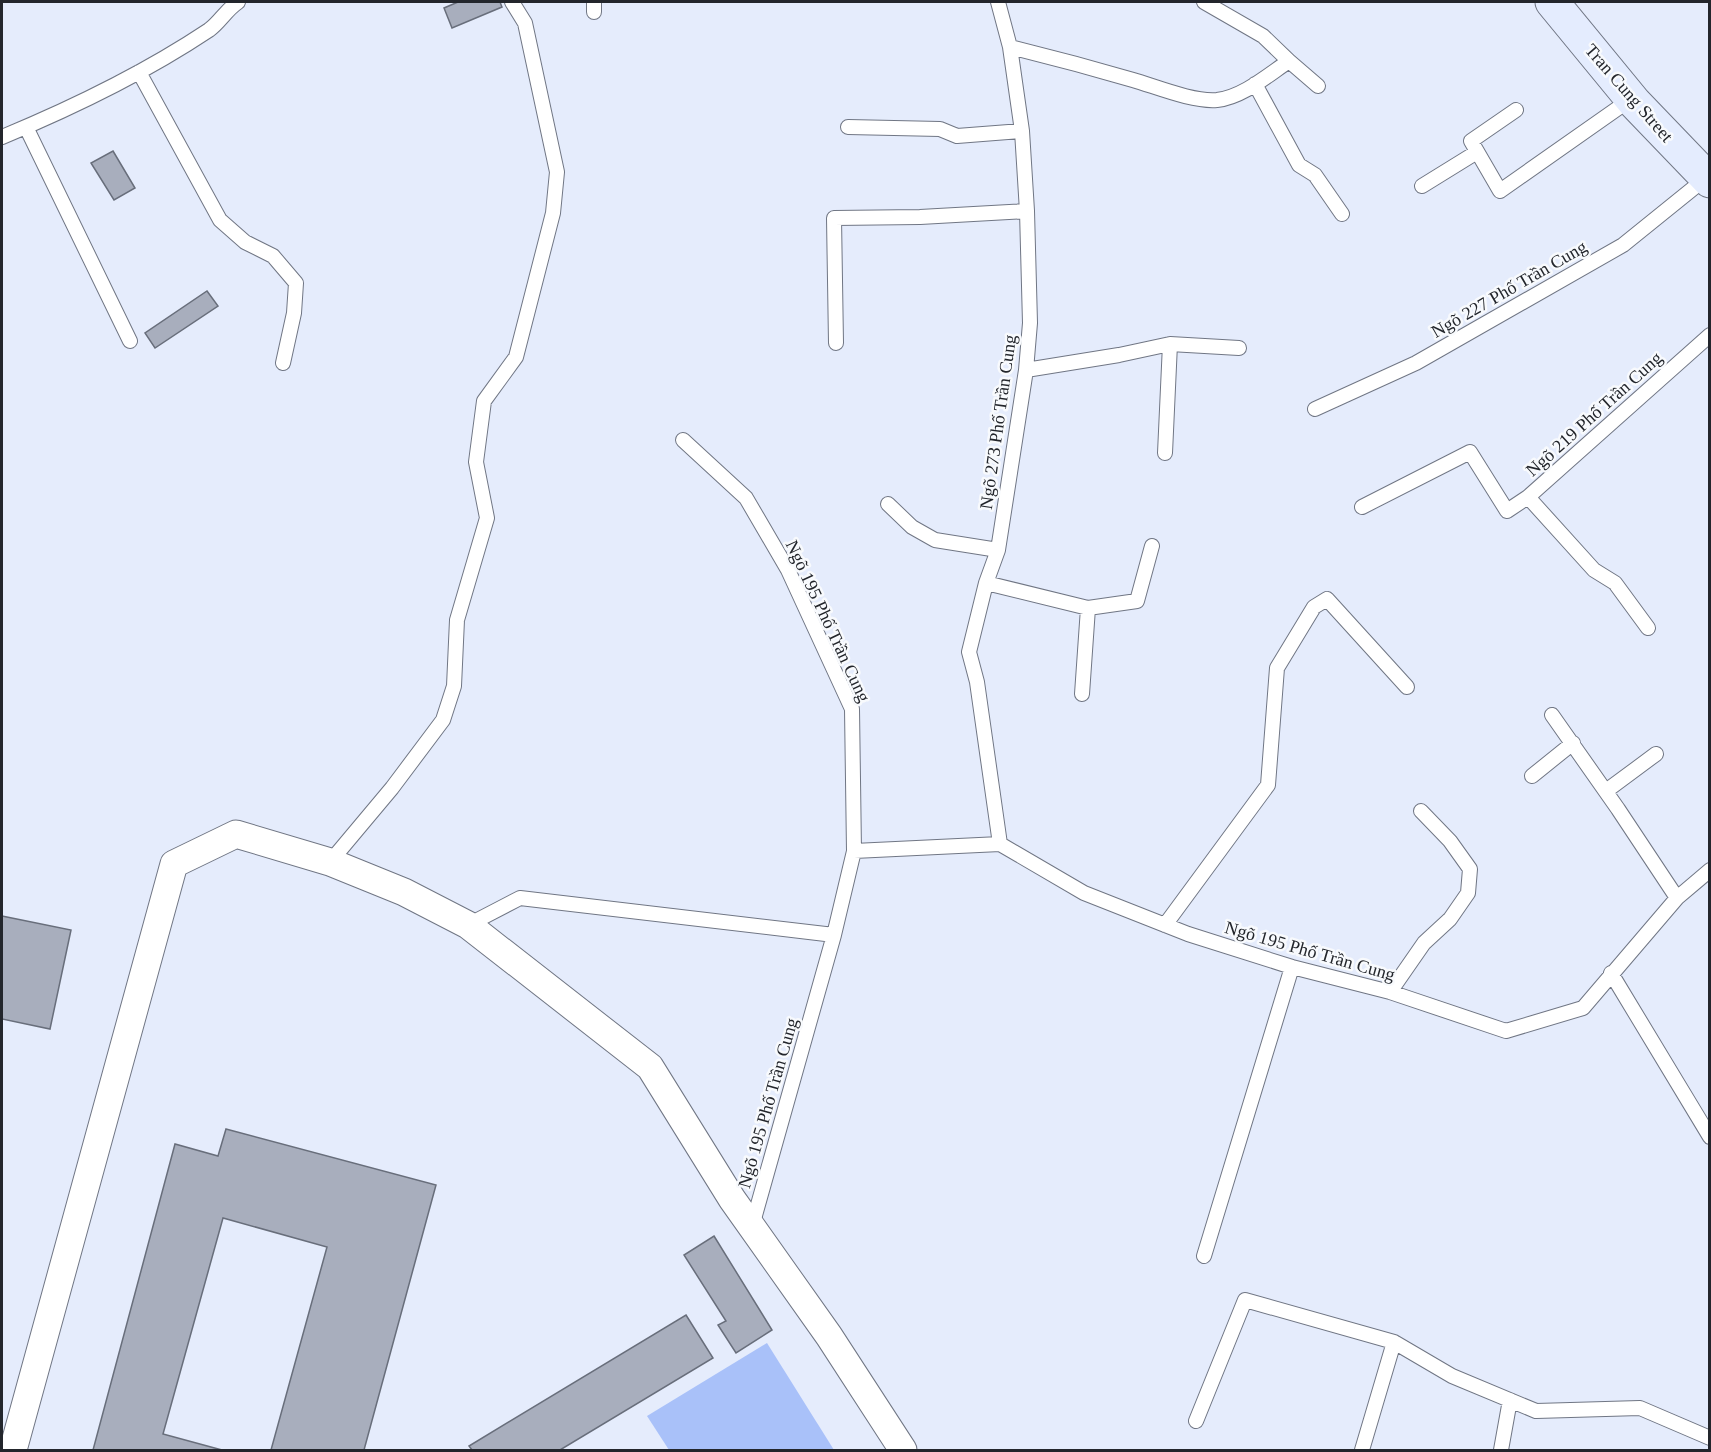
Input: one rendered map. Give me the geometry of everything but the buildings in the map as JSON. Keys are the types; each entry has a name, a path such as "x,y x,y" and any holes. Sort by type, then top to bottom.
{"main road":[{"name":"Tran Cung Street","path":"1552,2 1631,99 1708,179"}],"street":[{"path":"13,1450 174,864 236,834 330,862 404,892 468,925 650,1066 732,1199 829,1336 903,1450"}],"lane":[{"path":"2,137 139,72 211,28 230,7 238,2"},
{"path":"330,862 392,788 443,720 454,686 457,620 487,518 476,462 484,401 516,357 537,267 553,213 557,172 525,23 512,2"},
{"name":"Ngõ 273 Phố Trần Cung","path":"998,2 1010,47 1022,132 1030,323 1026,370 998,550 986,583 969,652 976,682 1000,844"},
{"path":"1204,2 1263,36 1318,86"},
{"path":"1010,47 1088,66 1195,98 1217,100 1255,84 1289,61"},
{"path":"139,72 220,220 245,242 273,256 296,283 294,313 284,363"},
{"path":"1255,84 1299,165 1315,175 1342,214"},
{"path":"1516,110 1471,141 1500,191 1631,99"},
{"path":"26,127 130,341"},
{"path":"848,127 940,129 957,136 1022,132"},
{"path":"1422,186 1477,152"},
{"name":"Ngõ 227 Phố Trần Cung","path":"1316,410 1416,363 1623,245 1708,179"},
{"path":"836,343 834,218 920,217 1027,211"},
{"name":"Ngõ 219 Phố Trần Cung","path":"1648,628 1615,584 1594,570 1528,497 1710,336"},
{"path":"1026,370 1170,344 1239,348"},
{"path":"1165,453 1170,344"},
{"name":"Ngõ 195 Phố Trần Cung","path":"683,440 746,498 788,570 852,709 854,851 834,935 752,1226"},
{"path":"1362,507 1470,452 1507,511 1528,497"},
{"path":"888,504 912,527 935,540 998,550"},
{"path":"986,583 1088,608 1137,601 1152,546"},
{"path":"1165,925 1268,785 1276,668 1314,607 1327,599 1407,687"},
{"path":"1082,694 1088,608"},
{"path":"1552,715 1677,898"},
{"path":"1532,776 1573,743"},
{"path":"1606,791 1656,754"},
{"path":"1390,993 1424,943 1450,919 1468,893 1470,869 1450,841 1421,811"},
{"path":"854,851 1000,844"},
{"name":"Ngõ 195 Phố Trần Cung","path":"1000,844 1084,892 1188,934 1292,967 1390,993 1506,1031 1583,1008 1677,898 1710,870"},
{"path":"468,925 520,898 834,935"},
{"path":"1204,1256 1292,967"},
{"path":"1611,973 1710,1137"},
{"path":"1196,1421 1245,1300 1394,1342 1452,1376 1536,1411 1640,1408 1710,1438"},
{"path":"1362,1450 1394,1342"},
{"path":"1501,1450 1510,1400"}],"shaded area":[{"path":"767,1343 834,1450 669,1450 647,1416"}]}
